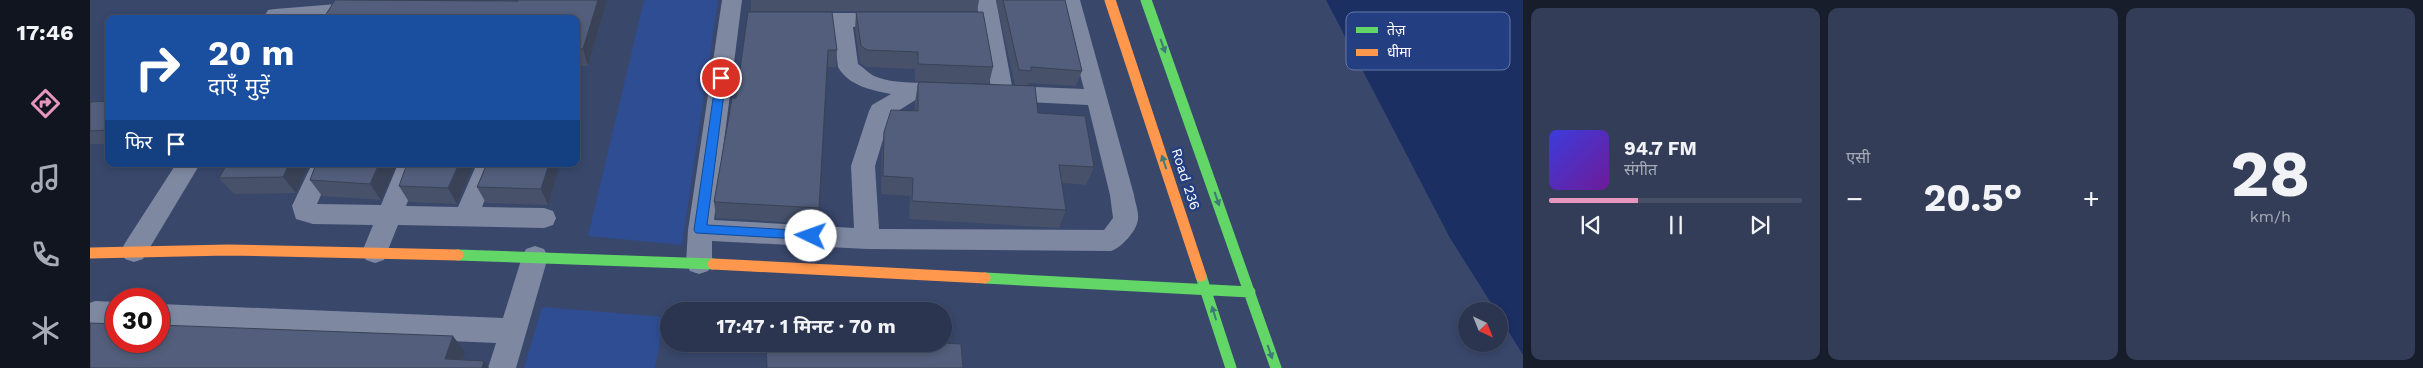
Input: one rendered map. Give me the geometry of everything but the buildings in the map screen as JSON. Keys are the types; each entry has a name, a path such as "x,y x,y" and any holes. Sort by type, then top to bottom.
{"street":[{"path":"986,0 980,20 987,93"},
{"path":"700,230 867,239 1111,241 1126,220 1122,195 1070,0"},
{"name":"Road 236","path":"1110,0 1207,291 1230,368"},
{"path":"1146,0 1276,368"},
{"path":"273,11 343,3 378,8"},
{"path":"792,13 842,20 911,20"},
{"path":"699,263 700,230 736,14"},
{"path":"842,20 848,67 868,82 913,90 1097,98"},
{"path":"867,239 863,166 880,111 913,90"},
{"path":"134,251 186,167"},
{"path":"375,252 409,167"},
{"path":"318,174 304,206 305,212 313,214 544,218"},
{"path":"466,217 483,174"},
{"path":"90,253 134,251 375,252 535,257 699,263 1250,292"},
{"path":"502,368 535,257"},
{"path":"90,320 95,313 105,313"},
{"path":"170,316 513,330"}],"shaded area":[{"path":"644,0 718,0 682,245 588,236"},
{"path":"1326,0 1523,0 1523,355 1508,331 1508,302 1490,302 1450,238 1362,70 1510,70 1510,12 1346,12 1346,38"},
{"path":"542,307 660,317 660,340 655,368 524,368"}],"traffic: fast":[{"path":"1146,0 1276,368"},
{"path":"458,255 713,264"},
{"path":"1201,276 1231,368"},
{"path":"985,278 1250,292"}],"traffic: slow":[{"path":"1110,0 1201,276"},
{"path":"90,253 228,250 458,255"},
{"path":"713,264 985,278"}],"route":[{"path":"721,78 700,230 811,236"}]}
